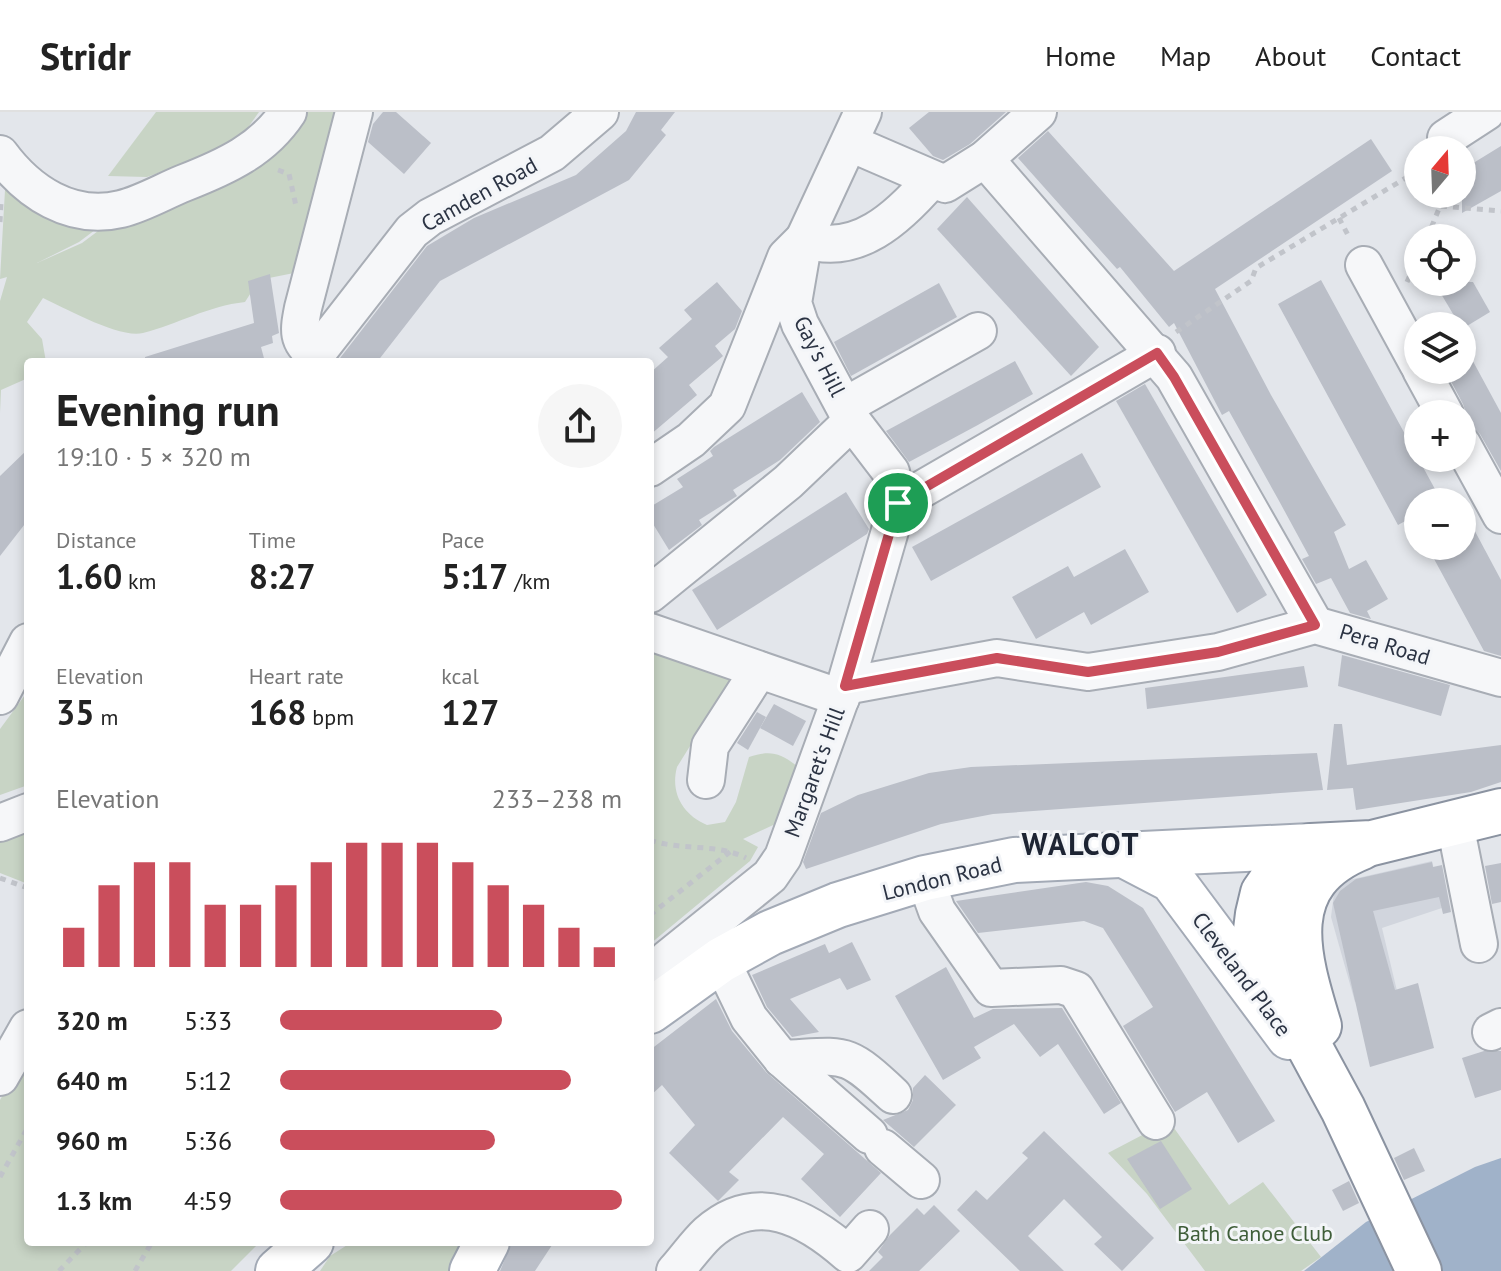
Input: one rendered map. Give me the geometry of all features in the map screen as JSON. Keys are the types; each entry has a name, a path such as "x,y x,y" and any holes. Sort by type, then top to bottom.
{"main road":[{"name":"London Road","path":"662,1002 721,960 770,933 838,905 925,878 1014,860 1289,851 1372,843 1501,811"},
{"name":"Cleveland Place","path":"1301,906 1310,885 1324,868 1343,855 1372,843"},
{"name":"Cleveland Place","path":"1289,851 1301,906 1299,939 1304,975 1343,1109"},
{"name":"Cleveland Place","path":"1289,851 1263,893 1256,930 1263,961 1343,1109"},
{"name":"Cleveland Place","path":"1126,856 1172,880 1343,1109"},
{"path":"1343,1109 1419,1271"},
{"path":"278,1271 306,1246"},
{"path":"472,1271 485,1246"}],"street":[{"path":"0,154 35,192 69,208 121,209 246,155 275,132 288,112"},
{"path":"313,358 303,346 299,333 354,112"},
{"name":"Camden Road","path":"313,358 412,231 430,217 552,153 600,112"},
{"path":"857,127 931,180 945,184 956,180 985,159 1038,112"},
{"path":"1449,136 1486,112"},
{"name":"Gay's Hill","path":"857,127 804,239 793,303 800,324 848,414 891,472 898,503"},
{"path":"985,159 1157,353 1174,377 1315,625"},
{"path":"654,465 691,440 727,406 786,257 804,239 824,247 839,247 900,216 931,180"},
{"path":"1364,265 1404,338"},
{"path":"654,591 788,482 848,414 978,331"},
{"path":"898,503 1157,353"},
{"path":"1476,469 1501,515"},
{"name":"Margaret's Hill","path":"662,1002 663,971 667,959 770,876 792,837 843,692 898,503"},
{"name":"Pera Road","path":"843,692 997,658 1088,672 1218,652 1315,625 1501,678"},
{"path":"654,633 759,670 843,692"},
{"path":"0,696 24,650"},
{"path":"706,780 710,746 759,670"},
{"path":"0,823 24,814"},
{"path":"1455,824 1486,938"},
{"path":"925,878 937,911 991,988 1061,985 1076,990 1156,1121"},
{"path":"721,960 749,1018 782,1059 921,1180"},
{"path":"0,1077 24,1035"},
{"path":"782,1059 825,1054 843,1057 860,1063 893,1095"},
{"path":"675,1271 710,1231 749,1212 787,1213 860,1251"}],"path":[{"path":"270,172 282,169 289,174 297,208"},
{"path":"1157,353 1167,338 1251,281 1256,268 1404,179"},
{"path":"1465,208 1501,211"},
{"path":"654,841 673,848 732,851 770,876"},
{"path":"654,912 732,851"},
{"path":"0,878 24,887"},
{"path":"0,1177 24,1134"},
{"path":"59,1271 83,1246"},
{"path":"135,1271 150,1246"}],"shaded area":[{"path":"1432,861 1442,908 1382,928 1397,991 1355,1002 1331,917 1334,893 1349,880"}],"green space":[{"path":"156,112 259,112 239,140 193,160 147,177 108,176"},
{"path":"306,112 343,112 299,272 259,280 245,302 218,307 143,333 133,334 107,327 43,298 27,322 42,339 45,358 24,358 24,380 1,390 0,413 0,301 7,277 0,279 5,190 115,215 79,242 37,263 82,243 118,216 272,150 297,132"},
{"path":"654,628 736,672 677,767 677,794 691,815 707,825 725,822 736,802 749,757 777,754 802,770 786,819 743,839 758,847 750,861 654,941"},
{"path":"24,696 24,786 0,795 0,729"},
{"path":"0,832 24,834 24,882 0,873"},
{"path":"24,1057 24,1246 256,1246 231,1271 0,1271 0,1100"},
{"name":"Bath Canoe Club","path":"1169,1121 1229,1205 1263,1182 1321,1257 1301,1271 1205,1271 1147,1194 1108,1153"},
{"path":"346,1246 462,1246 451,1271 320,1271 330,1256"}],"water":[{"path":"1501,1158 1501,1271 1304,1271 1366,1222 1475,1167"}],"building":[{"path":"383,112 396,112 431,143 404,174 368,142 373,124"},
{"path":"636,112 675,112 661,130 666,135 629,180 440,281 380,358 340,358 427,246 474,218 576,175 626,131"},
{"path":"929,112 1006,112 970,144 943,160 933,156 909,128"},
{"path":"1048,131 1174,271 1371,139 1392,171 1215,289 1271,395 1346,525 1334,532 1349,569 1366,560 1388,599 1367,611 1371,619 1350,613 1331,578 1316,584 1302,559 1309,556 1278,499 1229,411 1222,415 1174,323 1169,327 1120,267 1117,269 1018,158"},
{"path":"1501,146 1501,191 1476,205 1476,161"},
{"path":"967,197 1099,347 1071,376 937,229"},
{"path":"270,274 279,333 272,336 273,343 261,347 264,358 145,358 254,323 248,281"},
{"path":"1321,280 1404,432 1404,472 1426,472 1434,488 1404,488 1404,522 1398,525 1278,304"},
{"path":"717,282 742,311 735,329 715,346 723,356 689,385 697,395 654,432 654,369 668,357 659,348 692,319 684,310"},
{"path":"939,283 957,317 851,376 834,342"},
{"path":"1476,287 1490,312 1476,320 1476,312 1452,312 1442,296 1476,296"},
{"path":"1015,361 1033,394 976,426 909,462 886,431"},
{"path":"1476,367 1501,413 1501,471 1476,430 1476,400 1461,400 1452,384 1476,384"},
{"path":"1145,384 1267,595 1237,613 1116,401"},
{"path":"802,392 820,422 780,460 733,490 737,496 699,520 702,525 669,550 654,526 654,505 683,487 677,479 713,456 710,451"},
{"path":"24,453 24,525 0,556 0,476"},
{"path":"1082,453 1101,487 931,581 912,547"},
{"path":"846,492 869,529 867,534 717,630 692,590"},
{"path":"1476,533 1501,580 1501,656 1484,651 1435,560 1476,560"},
{"path":"1125,549 1149,592 1091,625 1084,612 1036,639 1012,597 1068,566 1074,577"},
{"path":"1342,655 1450,685 1441,716 1338,686"},
{"path":"1304,666 1308,687 1147,709 1145,688"},
{"path":"774,704 806,721 793,746 760,728"},
{"path":"757,712 766,717 748,750 737,743"},
{"path":"1334,724 1342,724 1347,765 1501,745 1501,782 1471,792 1356,810 1353,788 1327,790"},
{"path":"1317,753 1323,790 993,814 941,824 806,869 803,862 821,813 858,795 929,773 971,767"},
{"path":"1432,862 1433,867 1442,865 1451,912 1443,914 1439,897 1373,911 1395,990 1418,983 1434,1048 1370,1067 1333,903 1340,891 1356,879"},
{"path":"1501,863 1501,902 1492,904 1485,866"},
{"path":"1086,882 1108,886 1143,908 1275,1121 1238,1143 1207,1092 1175,1112 1123,1026 1153,1007 1103,928 1084,921 978,933 956,901"},
{"path":"852,942 871,980 847,990 840,978 790,999 819,1032 792,1037 767,1007 752,975 825,944 829,953"},
{"path":"946,967 974,1018 993,1009 1062,1008 1121,1103 1104,1114 1058,1044 1040,1057 1014,1024 974,1047 981,1058 943,1080 895,996"},
{"path":"716,999 732,1031 766,1072 881,1173 840,1217 801,1179 824,1154 783,1117 729,1172 739,1180 718,1201 669,1153 695,1125 662,1085 654,1092 654,1047"},
{"path":"1484,1051 1501,1051 1501,1090 1475,1098 1462,1058"},
{"path":"925,1075 956,1105 914,1147 883,1120 908,1110 913,1100 913,1088"},
{"path":"1044,1131 1154,1238 1122,1271 1094,1244 1102,1237 1064,1199 1028,1236 1064,1271 1020,1271 957,1210 976,1190 987,1200 1028,1158 1022,1153"},
{"path":"1161,1141 1192,1189 1160,1209 1127,1159"},
{"path":"1414,1148 1425,1171 1404,1180 1394,1158"},
{"path":"1349,1181 1359,1203 1343,1211 1332,1190"},
{"path":"934,1205 960,1231 919,1271 869,1271 883,1257 878,1252 890,1235 917,1208 924,1215"},
{"path":"510,1246 551,1246 535,1271 500,1271"}],"district":[{"name":"WALCOT","path":"1081,843"}],"route":[{"path":"1157,353 1174,377 1315,625 1218,652 1088,672 997,658 845,686 898,503 1157,353"}]}
